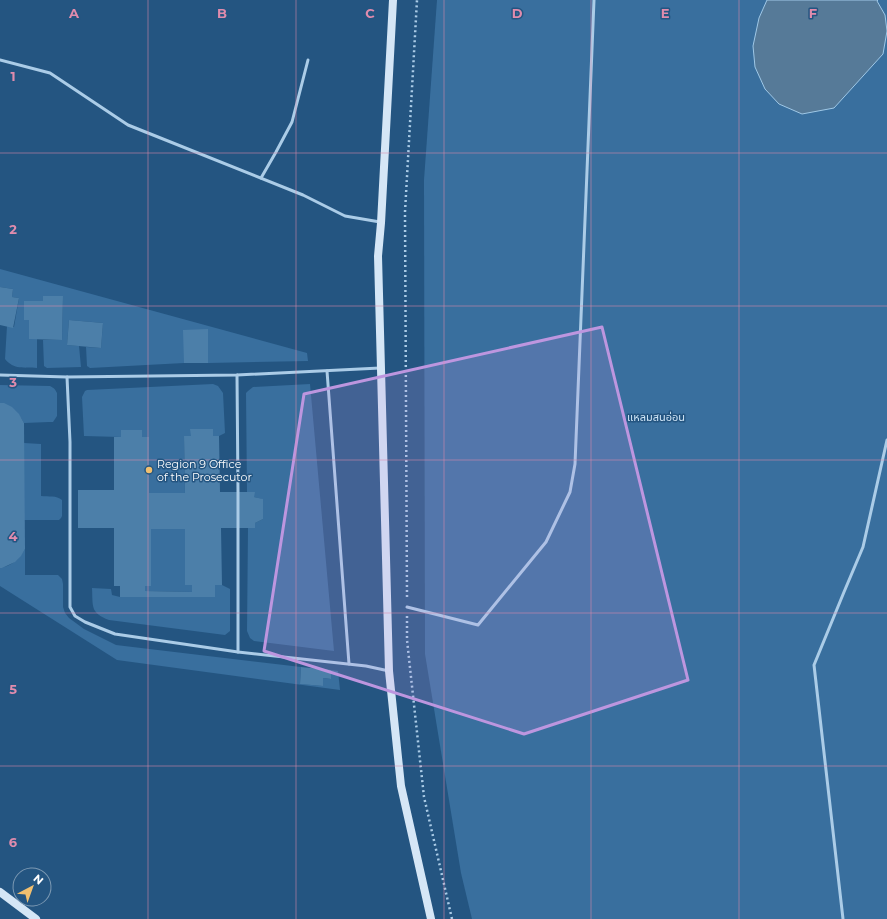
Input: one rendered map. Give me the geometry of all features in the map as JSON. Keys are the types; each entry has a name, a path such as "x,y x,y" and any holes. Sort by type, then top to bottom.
{"street":[{"path":"393,0 378,256 389,671 401,786 431,919"},
{"path":"0,892 36,919"}],"lane":[{"path":"407,607 478,625 546,542 570,492 575,464 594,0"},
{"path":"0,60 50,73 128,125 303,195 345,216 381,223"},
{"path":"261,178 292,122 308,60"},
{"path":"0,375 67,377 237,375 381,368"},
{"path":"327,371 349,664"},
{"path":"237,375 238,652"},
{"path":"67,377 70,442 70,607 75,616 85,622 116,634 238,652 366,666 389,671"},
{"path":"843,919 814,665 863,547 887,440"}],"path":[{"path":"417,0 405,212 407,640 424,797 452,919"}],"highlighted area":[{"path":"602,327 688,680 524,734 264,651 304,394"}],"green space":[{"name":"แหลมสนอ่อน","path":"437,0 887,0 887,919 472,919 461,873 425,654 424,180"},
{"path":"0,269 307,353 308,361 208,363 208,330 184,330 184,363 90,368 87,366 86,347 101,348 103,323 69,320 67,345 79,346 81,367 47,368 44,366 43,340 62,340 63,296 43,296 43,301 24,301 24,320 29,320 29,339 37,339 37,368 24,368 12,365 5,359 7,326 14,327 19,298 12,297 13,289 0,287"},
{"path":"213,384 218,386 223,393 225,433 219,436 213,436 212,429 191,429 191,436 184,436 185,493 149,493 149,437 142,437 142,430 121,430 121,437 84,436 82,397 87,390"},
{"path":"310,384 334,651 254,641 250,638 247,631 248,528 263,519 262,499 254,497 254,492 247,492 246,393 253,387"},
{"path":"0,385 50,386 57,393 57,416 53,422 24,423 14,410 0,403"},
{"path":"24,443 41,444 41,496 55,497 62,500 62,516 59,520 24,520"},
{"path":"151,529 185,529 185,585 192,585 192,592 145,591 145,586 151,585"},
{"path":"25,549 25,575 58,575 62,579 63,584 63,607 69,618 84,629 116,645 301,667 300,684 323,686 323,678 330,679 331,670 338,671 340,690 117,660 0,586 0,568 15,562"},
{"path":"215,585 222,585 230,589 230,631 225,635 109,620 98,615 93,604 92,588 111,589 112,595 120,597 215,597"}],"shaded area":[{"path":"767,0 878,0 877,1 885,15 887,31 883,54 834,108 802,114 779,104 765,89 755,67 753,46 759,18"}],"building":[{"path":"0,287 13,289 12,297 19,298 13,328 0,325"},
{"path":"43,296 63,296 62,340 29,339 29,320 24,320 24,301 43,301"},
{"path":"69,320 103,323 101,348 67,345"},
{"path":"208,329 208,363 184,363 183,330"},
{"path":"0,403 4,403 12,407 19,414 24,423 25,549 15,562 2,568 0,568"},
{"name":"Region 9 Office of the Prosecutor","path":"190,429 213,429 213,436 219,436 220,492 255,492 254,497 263,499 263,519 255,523 255,528 221,528 222,585 215,585 215,597 120,597 120,586 114,586 114,528 78,528 78,490 114,490 114,437 121,437 121,430 142,430 142,437 149,437 149,493 185,493 184,436 191,436","holes":["151,529 185,529 185,585 192,585 192,592 145,591 145,586 151,586"]},
{"path":"301,667 331,670 331,679 323,678 323,686 300,684"}],"place":[{"name":"Region 9 Office of the Prosecutor","path":"149,470"}]}
